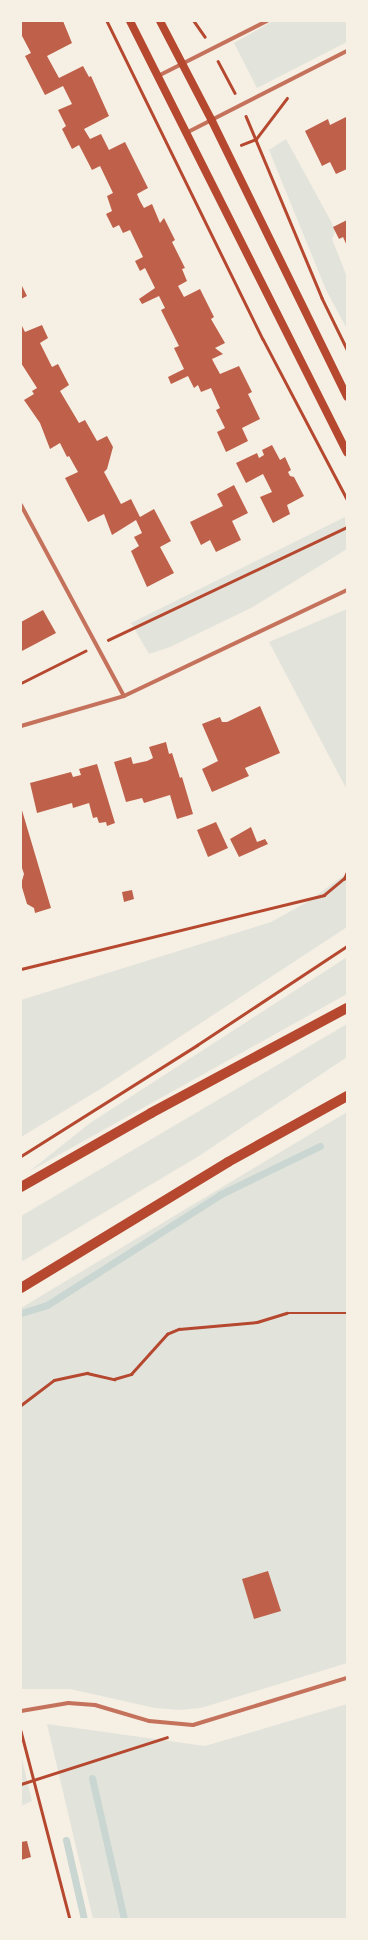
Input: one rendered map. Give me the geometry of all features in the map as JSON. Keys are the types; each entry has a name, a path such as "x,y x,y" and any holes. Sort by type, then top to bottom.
{"main road":[{"path":"130,21 347,452"},
{"path":"160,21 212,120 347,397"},
{"path":"21,1187 151,1113 347,1008"},
{"path":"21,1288 228,1162 347,1096"}],"street":[{"path":"158,77 266,21"},
{"path":"186,133 347,51"},
{"path":"21,505 124,696"},
{"path":"21,726 124,696 347,590"},
{"path":"21,1711 68,1702 95,1705 149,1721 193,1725 347,1678"}],"path":[{"path":"107,21 182,176 347,499"},
{"path":"194,21 212,49 242,105 322,298 347,348"},
{"path":"227,152 256,139 288,96"},
{"path":"182,176 202,165"},
{"path":"21,683 97,645 347,527"},
{"path":"344,880 347,872"},
{"path":"21,969 324,895 347,876"},
{"path":"21,1156 197,1046 347,946"},
{"path":"21,1405 54,1380 87,1373 114,1379 131,1374 167,1334 179,1328 257,1322 288,1313 347,1313"},
{"path":"21,1784 161,1740 193,1725"},
{"path":"21,1731 70,1919"}],"shaded area":[{"path":"273,21 347,21 347,42 257,88 234,43"},
{"path":"286,139 335,231 332,239 347,277 347,329 326,290 269,150"},
{"path":"345,517 347,549 251,608 170,647 149,654 131,623"},
{"path":"347,609 347,790 269,642"},
{"path":"347,873 347,927 102,1088 21,1137 21,1000 271,922 309,901"},
{"path":"347,957 347,994 30,1171 90,1123"},
{"path":"347,1024 347,1057 199,1156 21,1262 21,1216"},
{"path":"347,1112 347,1663 201,1708 180,1710 155,1708 70,1689 21,1689 21,1308"},
{"path":"347,1704 347,1919 93,1919 47,1724 205,1746"},
{"path":"21,1755 32,1801 21,1806"}],"building":[{"path":"21,21 63,21 72,43 47,56 59,78 83,66 89,77 91,76 109,116 84,129 90,139 101,134 109,150 125,142 148,188 137,194 140,201 144,208 152,204 160,223 164,218 175,240 172,242 185,268 182,269 187,281 178,286 184,297 200,289 214,317 211,319 225,343 215,348 223,354 212,359 214,363 220,374 239,366 252,392 248,394 260,419 242,428 248,441 226,452 217,432 225,428 216,410 220,408 211,388 201,392 198,385 194,388 188,376 171,384 168,377 184,369 174,348 179,346 161,310 165,308 159,296 142,304 139,299 155,288 145,268 140,271 135,261 143,257 130,230 123,233 119,225 113,228 106,214 112,211 107,196 113,193 100,166 92,170 79,145 72,149 62,129 66,126 58,110 72,104 63,86 45,95 25,56 31,53 21,34"},
{"path":"346,117 347,169 336,174 330,162 322,166 305,131 328,119 330,125"},
{"path":"347,220 347,246 343,237 339,239 333,227"},
{"path":"21,284 27,296 21,299"},
{"path":"21,324 25,332 42,325 48,338 40,343 52,367 58,364 69,385 60,391 79,423 85,420 97,441 107,436 113,447 107,469 104,472 121,504 131,499 140,517 154,509 171,541 160,547 174,573 147,587 131,551 139,546 134,537 142,533 136,520 112,535 104,514 88,522 65,478 78,472 69,456 67,457 60,443 50,449 40,423 24,400 34,394 32,391 37,388 21,363"},
{"path":"272,445 280,460 285,457 291,470 288,472 290,476 294,477 304,496 287,505 290,514 273,523 260,497 272,492 263,474 246,483 236,463 257,453 259,458 264,455 262,450"},
{"path":"234,485 248,513 232,521 241,540 216,552 210,540 201,545 190,522 223,506 217,494"},
{"path":"43,610 56,633 22,651 21,622"},
{"path":"260,706 280,753 245,768 249,776 212,792 202,769 218,761 202,724 220,717 222,722 227,722"},
{"path":"166,742 169,754 172,753 180,778 182,777 193,814 177,819 170,795 144,803 142,798 126,802 114,762 131,757 133,764 147,761 153,758 149,747"},
{"path":"97,764 115,823 107,826 106,822 99,823 97,817 93,818 89,803 73,808 72,803 37,813 30,783 71,772 73,777 81,775 79,769"},
{"path":"21,807 51,908 35,913 34,908 27,904 21,884 24,874 21,865"},
{"path":"216,822 228,848 208,857 197,830"},
{"path":"251,827 257,842 265,839 268,844 239,857 230,839"},
{"path":"132,890 134,899 124,902 122,892"},
{"path":"268,1571 281,1611 254,1619 242,1579"},
{"path":"27,1841 31,1857 21,1860 21,1842"}],"waterway":[{"path":"21,1313 47,1305 221,1194 320,1146"},
{"path":"92,1778 124,1919"},
{"path":"66,1840 84,1919"}]}
